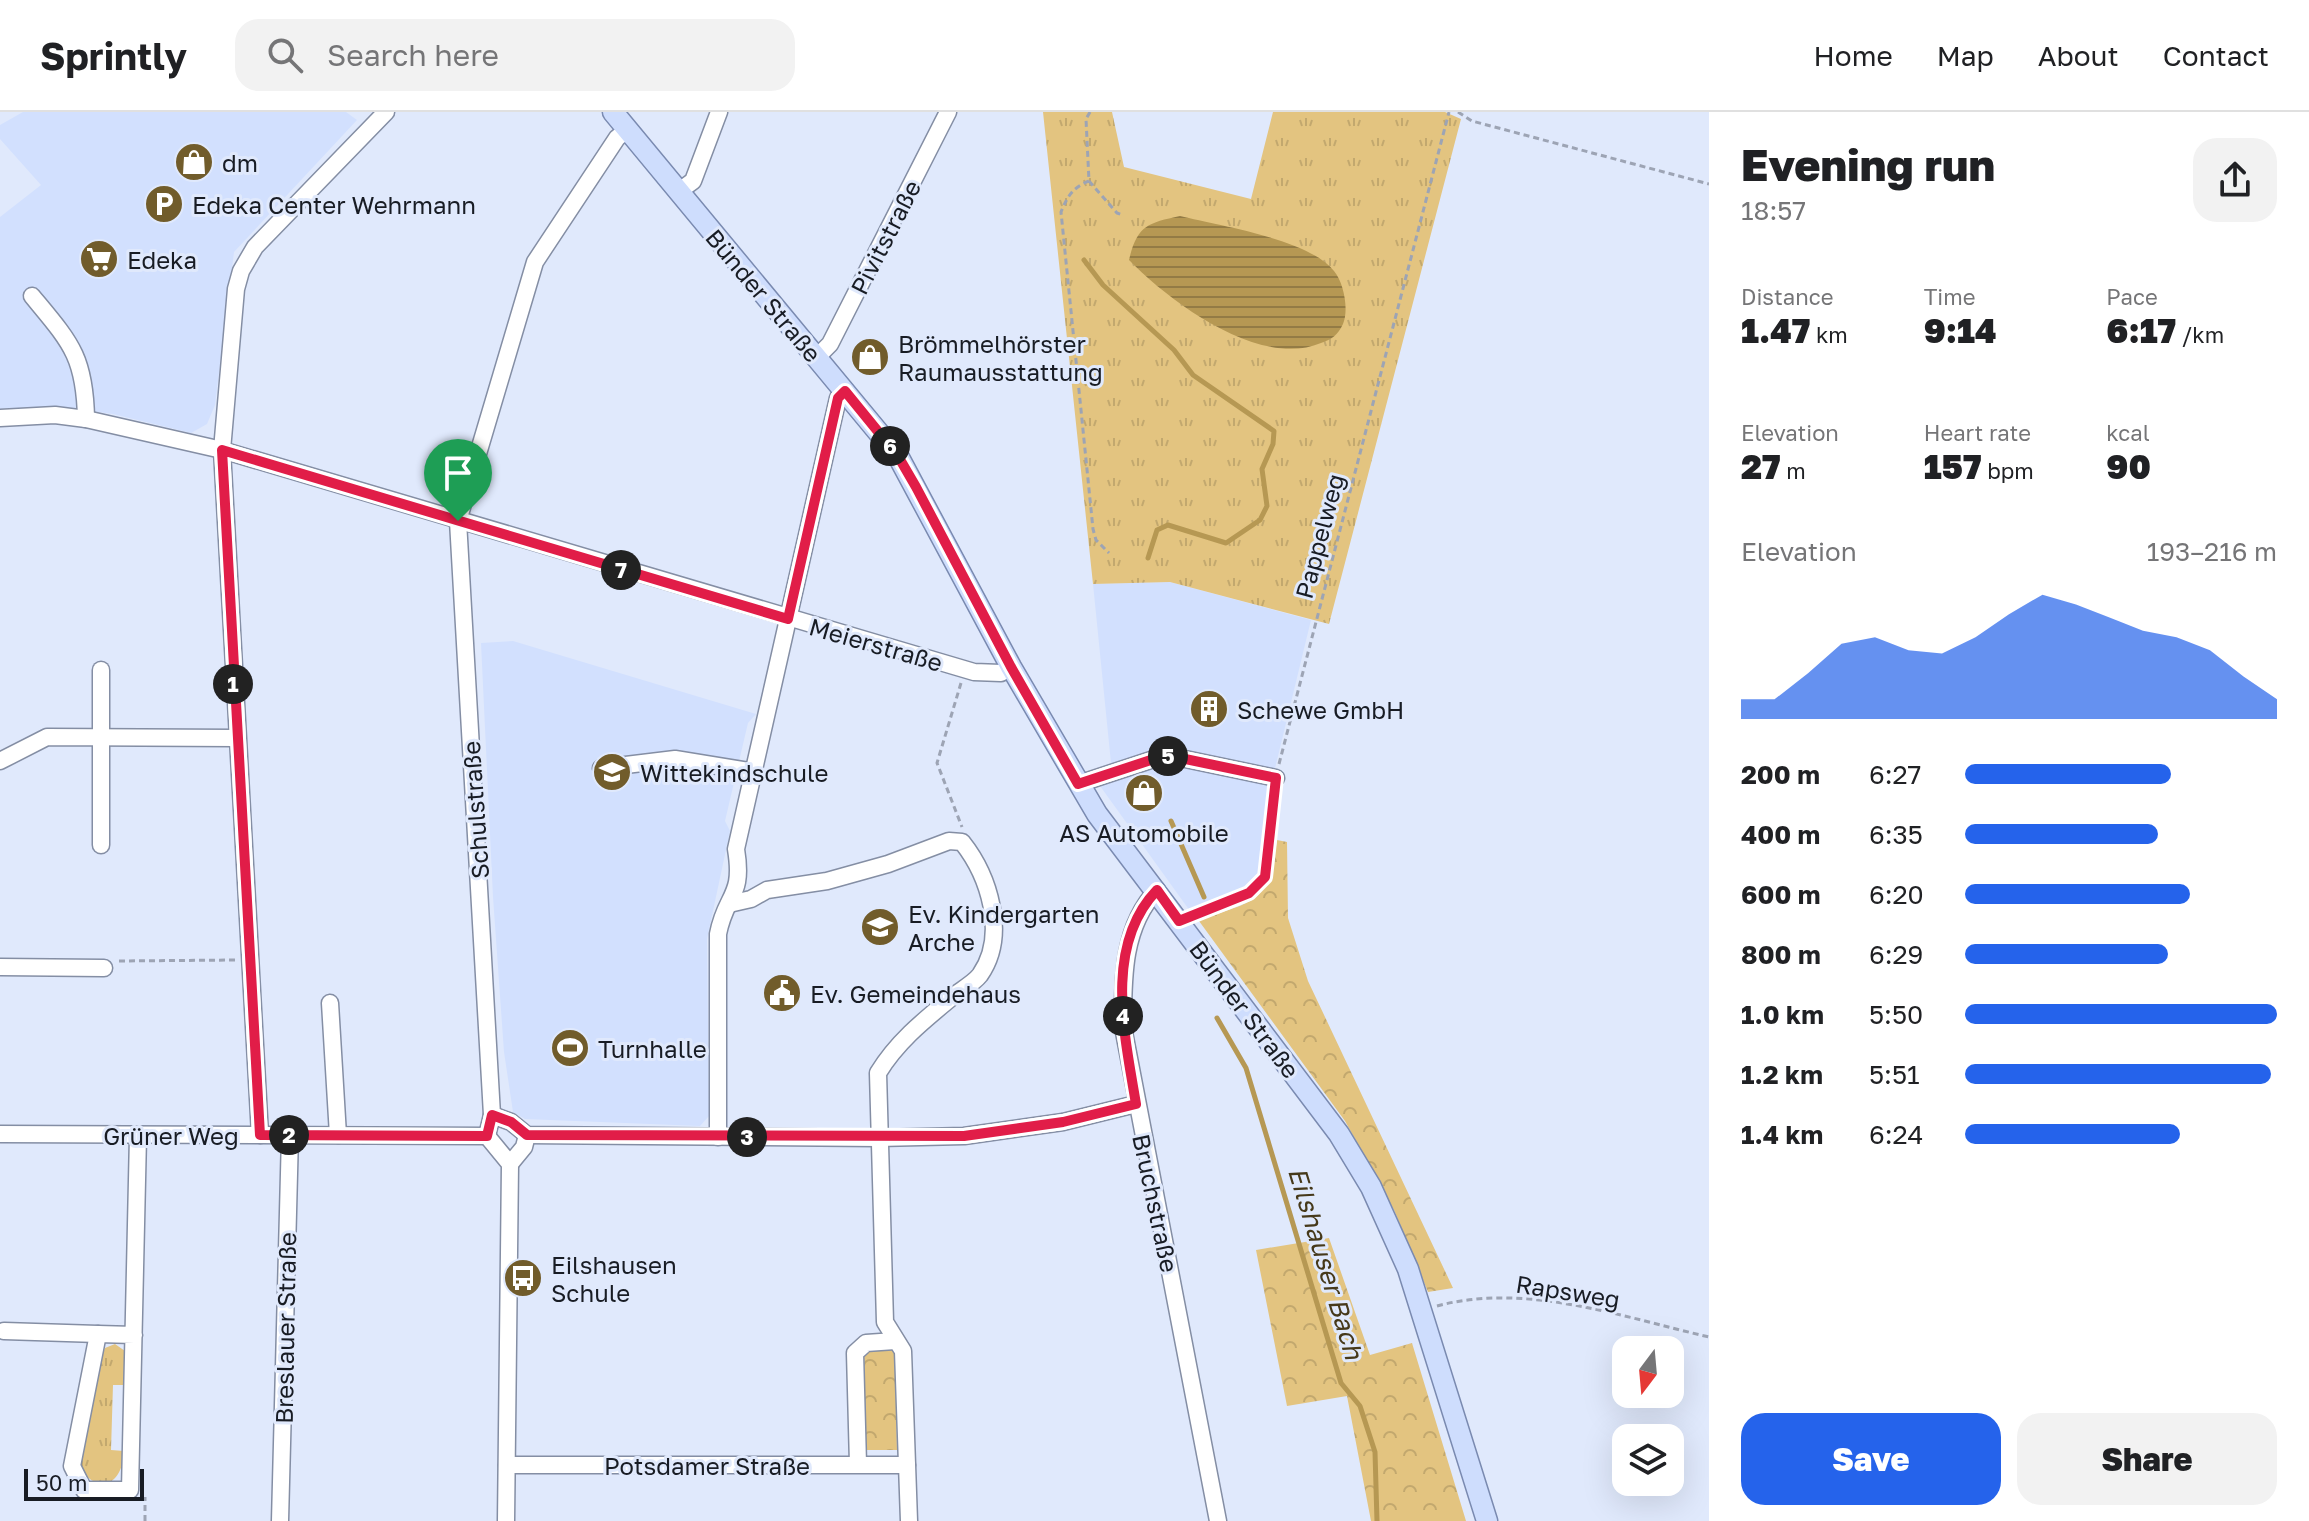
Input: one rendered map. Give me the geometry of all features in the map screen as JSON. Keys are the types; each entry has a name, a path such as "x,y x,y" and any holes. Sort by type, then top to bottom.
{"main road":[{"name":"Bünder Straße","path":"613,112 898,456 1011,667 1078,784 1130,859 1157,890 1339,1134 1392,1230 1421,1310 1487,1521"}],"street":[{"path":"260,1135 222,450 241,271 255,247 386,112"},
{"path":"678,192 693,181 719,112"},
{"name":"Pivitstraße","path":"817,357 830,344 948,112"},
{"name":"Schulstraße","path":"487,1136 492,1115 458,521 535,262 617,138 627,130"},
{"path":"32,296 69,340 82,367 86,419"},
{"path":"718,1137 718,934 722,914 741,876 736,849 838,398 845,391"},
{"name":"Meierstraße","path":"0,418 55,415 86,419 222,450 965,669 1001,673 1011,667"},
{"path":"101,670 101,845"},
{"path":"0,761 47,737 236,738"},
{"path":"1078,784 1166,755 1276,778"},
{"path":"601,768 675,759 755,772"},
{"path":"729,904 751,899 767,890 827,881 949,841 962,842 980,865 992,899 991,943 980,975 894,1048 878,1073 885,1322 903,1351 909,1521"},
{"path":"741,876 754,880 767,890"},
{"name":"Bruchstraße","path":"1157,890 1145,902 1132,931 1122,974 1123,1027 1218,1521"},
{"path":"0,967 104,968"},
{"path":"330,1003 338,1135"},
{"path":"492,1115 511,1122 527,1135 878,1138 964,1136 1063,1122 1136,1104"},
{"name":"Grüner Weg","path":"0,1134 487,1136"},
{"name":"Breslauer Straße","path":"280,1521 290,1135"},
{"path":"506,1521 510,1164 524,1147 527,1135"},
{"path":"98,1334 72,1466 84,1490 130,1490 138,1136"},
{"path":"487,1136 510,1164"},
{"path":"4,1331 134,1335"},
{"path":"858,1464 855,1353 866,1343 895,1341"},
{"name":"Potsdamer Straße","path":"507,1465 907,1465"}],"path":[{"path":"1090,112 1086,119 1089,181 1117,213 1123,215"},
{"name":"Pappelweg","path":"1179,921 1249,893 1265,877 1276,778 1449,112"},
{"path":"1458,112 1472,121 1709,184"},
{"path":"1089,181 1078,185 1067,197 1061,212 1093,529 1096,540 1109,553"},
{"path":"962,842 962,823 937,763 965,669"},
{"path":"104,968 117,961 251,960"},
{"name":"Rapsweg","path":"1421,1310 1451,1302 1505,1298 1553,1302 1709,1337"}],"shaded area":[{"path":"23,112 346,112 357,120 234,252 215,405 207,424 191,433 113,414 61,407 0,410 0,217 41,185 0,139 0,125"},
{"path":"1180,216 1263,235 1305,250 1322,260 1338,276 1343,289 1346,312 1339,331 1325,341 1297,349 1271,347 1244,339 1192,312 1129,260 1136,240 1145,228"},
{"path":"1170,582 1311,620 1270,789 1262,875 1245,889 1190,911 1090,772 1111,763 1093,584"},
{"path":"513,641 756,714 748,723 725,821 730,831 707,939 709,1116 700,1126 525,1119 513,1112 504,1052 493,897 481,643"}],"green space":[{"path":"1043,112 1112,112 1124,167 1251,199 1273,112 1445,112 1461,119 1329,624 1170,582 1093,584"},
{"path":"1277,840 1287,842 1288,918 1308,981 1453,1288 1428,1292 1394,1210 1345,1121 1199,921 1256,897 1269,878"},
{"path":"1329,1238 1370,1355 1412,1343 1466,1521 1371,1521 1347,1396 1287,1406 1256,1250"},
{"path":"115,1344 125,1351 126,1385 113,1385 111,1450 124,1451 123,1462 115,1478 102,1484 94,1482 79,1467 101,1358 105,1348"},
{"path":"895,1349 897,1450 866,1450 864,1350"}],"waterway":[{"name":"Eilshauser Bach","path":"1084,260 1103,285 1174,350 1193,375 1274,431 1273,444 1262,469 1267,506 1260,520 1226,543 1168,525 1157,530 1148,558"},
{"name":"Eilshauser Bach","path":"1171,821 1204,897"},
{"name":"Eilshauser Bach","path":"1217,1018 1246,1068 1341,1383 1360,1406 1375,1452 1377,1521"}],"place":[{"name":"dm","path":"194,162"},
{"name":"Edeka Center Wehrmann","path":"164,204"},
{"name":"Edeka","path":"99,259"},
{"name":"Brömmelhörster Raumausstattung","path":"870,357"},
{"name":"Schewe GmbH","path":"1209,709"},
{"name":"Wittekindschule","path":"612,772"},
{"name":"AS Automobile","path":"1144,793"},
{"name":"Ev. Kindergarten Arche","path":"880,927"},
{"name":"Ev. Gemeindehaus","path":"782,993"},
{"name":"Turnhalle","path":"570,1048"},
{"name":"Eilshausen Schule","path":"523,1278"}],"route":[{"path":"845,391 898,456 1011,667 1078,784 1166,755 1276,778 1265,877 1249,893 1179,921 1157,890 1145,902 1132,931 1122,974 1123,1027 1136,1104 1063,1122 964,1136 527,1135 511,1122 492,1115 487,1136 260,1135 222,450 458,521 788,619 838,398 845,391"}]}
